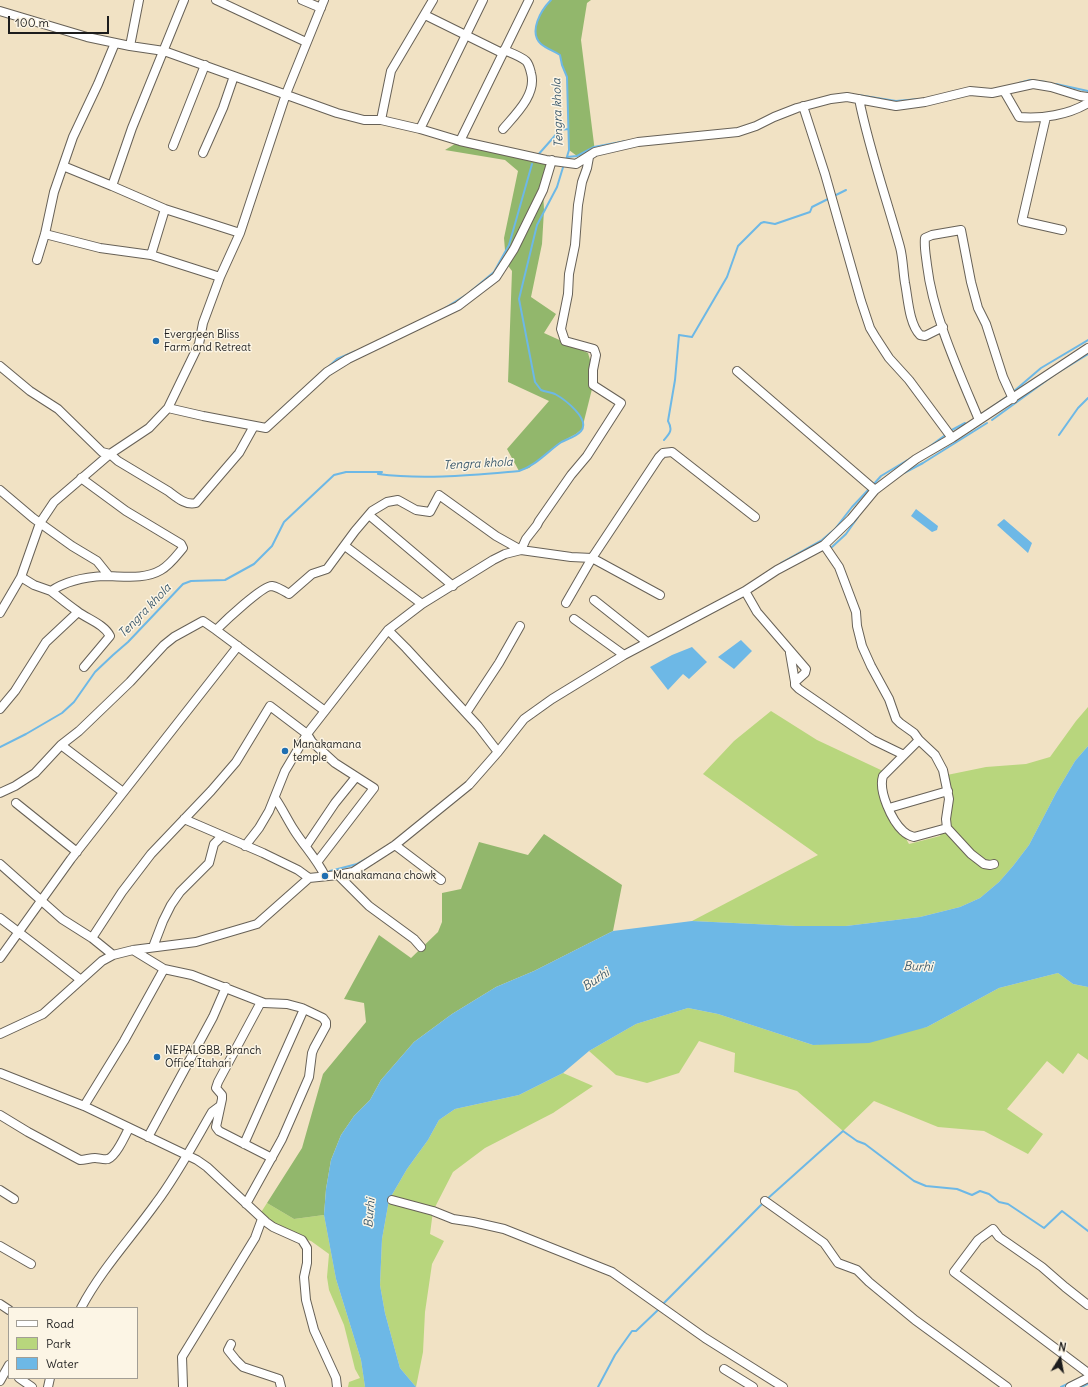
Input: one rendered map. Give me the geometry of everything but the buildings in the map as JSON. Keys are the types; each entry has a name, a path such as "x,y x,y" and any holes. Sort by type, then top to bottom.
{"street":[{"path":"130,46 139,0"},
{"path":"112,186 132,128 184,0"},
{"path":"216,0 306,42"},
{"path":"302,0 321,8"},
{"path":"0,613 21,577 40,522 54,502 110,454 149,428 168,408 199,344 203,323 220,277 240,233 286,94 324,0"},
{"path":"380,120 391,71 433,0"},
{"path":"420,129 484,0"},
{"path":"460,141 528,0"},
{"path":"0,11 87,37 164,51 337,113 364,120 380,120 420,129 460,141 546,160 573,164 576,164 589,157 595,152 638,142 738,132 803,106 830,98 846,97 896,106 924,102 970,91 992,93 1033,84 1051,87 1088,97"},
{"path":"425,15 467,36 527,62 533,78 532,86 523,106 503,129"},
{"path":"38,260 54,192 73,137 116,43"},
{"path":"173,146 205,65"},
{"path":"204,153 223,108 234,76"},
{"path":"1004,91 1019,117 1046,117 1074,110 1088,103"},
{"path":"859,99 863,120 900,248 910,311 916,332 920,335 926,336 943,327"},
{"path":"803,106 827,180 870,328 889,358 908,380 952,438"},
{"path":"1046,117 1022,221 1062,230"},
{"path":"521,550 526,539 538,525 539,520 571,475 588,456 621,403 593,385 593,370 596,356 594,350 565,341 561,329 575,245 578,205 582,182 589,157"},
{"path":"168,408 266,428 315,382 332,369 348,359 458,306 496,278 514,249 543,190 552,160"},
{"path":"63,166 165,209 240,233"},
{"path":"151,255 165,209"},
{"path":"979,420 935,305 924,245 926,238 932,235 961,230 971,282 978,308 986,324 1003,377 1012,399"},
{"path":"45,234 100,248 151,255 220,277"},
{"path":"0,1034 43,1014 102,961 113,955 133,950 196,942 257,924 308,878 353,872 395,845 469,785 524,719 552,699 624,655 745,591 777,570 824,545 851,520 872,488 916,459 952,438 1088,348"},
{"path":"0,366 30,391 58,409 102,452 110,454 118,461 176,497 192,504 196,503 239,453 254,426"},
{"path":"737,371 872,488"},
{"path":"566,603 592,558 663,453 668,451 672,452 755,517"},
{"path":"51,591 60,585 82,579 155,573 163,569 183,548 181,544 126,511 81,478"},
{"path":"0,490 72,546 97,561 109,576"},
{"path":"216,630 263,589 271,586 280,588 289,594 312,574 327,569 345,546 355,530 372,511 387,502 398,500 416,510 430,512 439,495 496,536 521,550 571,557 592,558 660,596"},
{"path":"369,515 453,586"},
{"path":"824,545 839,567 856,612 862,646 889,699 896,719 935,755 943,770 948,791 946,819 947,828 971,854 984,864 990,866 994,864"},
{"path":"345,546 422,604"},
{"path":"245,846 259,828 275,798 285,771 307,734 388,630 422,604 493,560 505,554 521,550"},
{"path":"21,577 34,585 51,591 108,633 110,636 84,667"},
{"path":"745,591 758,612 790,652 806,669 805,673 795,682"},
{"path":"594,600 647,642"},
{"path":"0,709 15,691 46,642 78,612"},
{"path":"574,619 624,655"},
{"path":"0,793 15,786 35,773 61,745 79,731 174,637 203,621 325,711"},
{"path":"466,714 499,663 520,626"},
{"path":"388,630 478,726 498,752"},
{"path":"0,958 77,852 238,646"},
{"path":"790,652 795,685 799,689 873,740 904,755"},
{"path":"92,938 122,892 146,860 236,762 270,706 307,734 312,742 327,756 374,788 318,861"},
{"path":"919,740 883,776 883,796 898,826 904,833 914,837 947,828"},
{"path":"61,745 123,792"},
{"path":"306,846 334,803 356,777"},
{"path":"889,808 948,791"},
{"path":"275,798 306,846 318,861 325,876"},
{"path":"16,803 77,852"},
{"path":"184,819 298,870 308,878"},
{"path":"153,948 171,904 180,892 209,863 214,844 222,836"},
{"path":"395,845 442,880"},
{"path":"0,864 62,919 92,938 113,955"},
{"path":"338,875 369,906 414,939 421,947"},
{"path":"0,918 80,980"},
{"path":"133,950 164,969 192,975 226,987 261,1002 268,1004 287,1004 304,1009 323,1018 326,1022 326,1026 312,1053 309,1077 282,1139 246,1204"},
{"path":"84,1106 124,1041 164,969"},
{"path":"148,1138 213,1017 226,987"},
{"path":"261,1002 218,1082 216,1088 222,1095 216,1127 219,1131 272,1158"},
{"path":"244,1144 304,1009"},
{"path":"0,1073 84,1106 148,1138 197,1160 208,1167 262,1219 273,1227 302,1240 308,1248 304,1277 306,1300 314,1330 336,1378 337,1387"},
{"path":"82,1307 87,1296 116,1255 168,1186 212,1112 220,1106"},
{"path":"0,1115 80,1160 109,1158 115,1153 129,1128"},
{"path":"0,1190 14,1199"},
{"path":"392,1200 433,1211 453,1219 504,1229 612,1272 705,1338 783,1387"},
{"path":"765,1201 824,1243 838,1263 857,1270 869,1282 915,1320 1007,1387"},
{"path":"183,1386 182,1357 255,1238 262,1219"},
{"path":"1088,1304 1042,1267 999,1237 993,1229 978,1240 954,1272 1088,1373"},
{"path":"0,1246 31,1264"},
{"path":"231,1344 228,1350 243,1367 279,1379 281,1387"},
{"path":"0,1381 6,1368"},
{"path":"724,1369 752,1387"},
{"path":"1070,1387 1088,1378"},
{"path":"20,1379 32,1387"}],"green space":[{"path":"551,0 591,0 587,3 581,40 595,152 589,157 577,156 569,150 567,77 560,55 541,44 537,39 537,21 543,9"},
{"path":"460,141 552,160 543,190 544,210 542,244 531,297 556,314 544,333 588,353 593,370 593,385 582,429 559,443 529,468 519,471 507,449 549,401 508,382 512,271 506,263 504,238 518,171 505,160 445,150"},
{"path":"1088,707 1088,746 1075,761 1056,793 1029,845 999,882 980,898 960,907 920,917 846,926 796,926 692,921 818,855 703,774 734,741 771,711 817,740 883,771 878,785 879,796 909,844 940,836 950,809 947,775 986,767 1026,764 1050,757"},
{"path":"544,834 622,885 613,931 534,971 496,987 452,1014 414,1042 381,1080 370,1100 354,1116 341,1135 331,1160 326,1189 324,1215 294,1219 267,1203 302,1148 323,1074 366,1022 364,1003 344,999 379,935 411,958 438,932 442,922 442,893 461,889 479,842 528,855"},
{"path":"1058,973 1073,984 1088,987 1088,1060 1078,1053 1063,1074 1047,1061 1007,1109 1043,1134 1028,1154 984,1131 938,1127 874,1101 843,1131 797,1091 734,1072 735,1053 699,1041 679,1073 647,1083 616,1075 589,1051 636,1024 688,1008 718,1014 813,1045 927,1027 999,988"},
{"path":"563,1073 593,1086 553,1113 485,1148 453,1172 433,1211 430,1234 444,1241 432,1264 425,1312 423,1352 416,1387 400,1368 385,1313 380,1285 382,1239 389,1200 407,1169 428,1140 439,1120 455,1109 519,1095"},
{"path":"267,1203 294,1219 324,1215 336,1279 361,1360 365,1387 348,1387 349,1382 360,1378 355,1369 344,1325 329,1290 327,1277 329,1254 311,1241 258,1217"}],"water":[{"path":"916,509 938,526 937,530 932,532 911,516"},
{"path":"1004,519 1032,543 1028,553 997,525"},
{"path":"741,640 752,651 734,669 718,657"},
{"path":"692,647 707,662 689,679 683,674 668,690 650,667 672,655"},
{"name":"Burhi","path":"1088,746 1088,987 1073,984 1058,973 999,988 927,1027 869,1043 813,1045 718,1014 688,1008 636,1024 589,1051 563,1073 519,1095 455,1109 439,1120 428,1140 407,1169 389,1200 382,1239 380,1285 385,1313 400,1368 416,1387 365,1387 361,1360 336,1279 324,1215 326,1189 331,1160 341,1135 354,1116 370,1100 381,1080 414,1042 452,1014 496,987 534,971 613,931 692,921 796,926 846,926 920,917 960,907 980,898 999,882 1013,866 1029,845 1056,793 1075,761"}],"waterway":[{"name":"Tengra khola","path":"551,0 543,9 537,21 536,33 537,39 541,44 560,55 567,77 569,150 566,160"},
{"path":"1019,83 1030,80 1046,82"},
{"path":"1056,84 1088,91"},
{"path":"858,95 896,101 919,99"},
{"path":"537,156 560,130 568,129"},
{"path":"567,157 577,156 594,147 626,141"},
{"path":"470,292 494,272 509,245 532,164"},
{"name":"Tengra khola","path":"0,747 62,713 74,702 95,672 128,642 183,584 191,581 225,580 254,564 272,546 284,522 334,475 346,472 382,472 378,474 430,477 519,471 530,466 560,443 581,431 583,426 580,415 570,405 555,394 541,390 535,382 519,299 537,225 557,187 564,164"},
{"path":"834,196 846,190"},
{"path":"664,440 671,429 668,421 675,380 679,335 692,337 727,277 738,246 761,223 764,222 775,224 810,212 812,207 830,198"},
{"path":"445,308 466,295"},
{"path":"1013,392 1041,368 1088,340"},
{"path":"326,369 337,359 356,351"},
{"path":"992,420 1054,375 1088,354"},
{"path":"277,413 312,381"},
{"path":"980,415 1008,396"},
{"path":"1059,435 1078,408 1088,398"},
{"path":"950,431 965,423"},
{"path":"904,473 923,463 987,423"},
{"path":"929,447 944,436"},
{"path":"873,485 881,476 911,458"},
{"path":"781,563 822,540 835,529 852,507 870,488"},
{"path":"832,547 846,534 858,517"},
{"path":"330,871 357,864 370,857"},
{"path":"766,1200 843,1131 857,1141 865,1144 914,1181 926,1186 957,1189 972,1195 980,1191 989,1194 999,1202 1008,1204 1044,1228 1062,1211 1088,1231"},
{"path":"662,1305 763,1203"},
{"path":"598,1387 615,1355 632,1331 636,1331 659,1309"},
{"path":"1061,1387 1087,1375"},
{"path":"1081,1387 1088,1384"}],"place":[{"name":"Evergreen Bliss Farm and Retreat","path":"156,341"},
{"name":"Manakamana temple","path":"285,751"},
{"name":"Manakamana chowk","path":"325,876"},
{"name":"NEPALGBB, Branch Office Itahari","path":"157,1057"}]}
